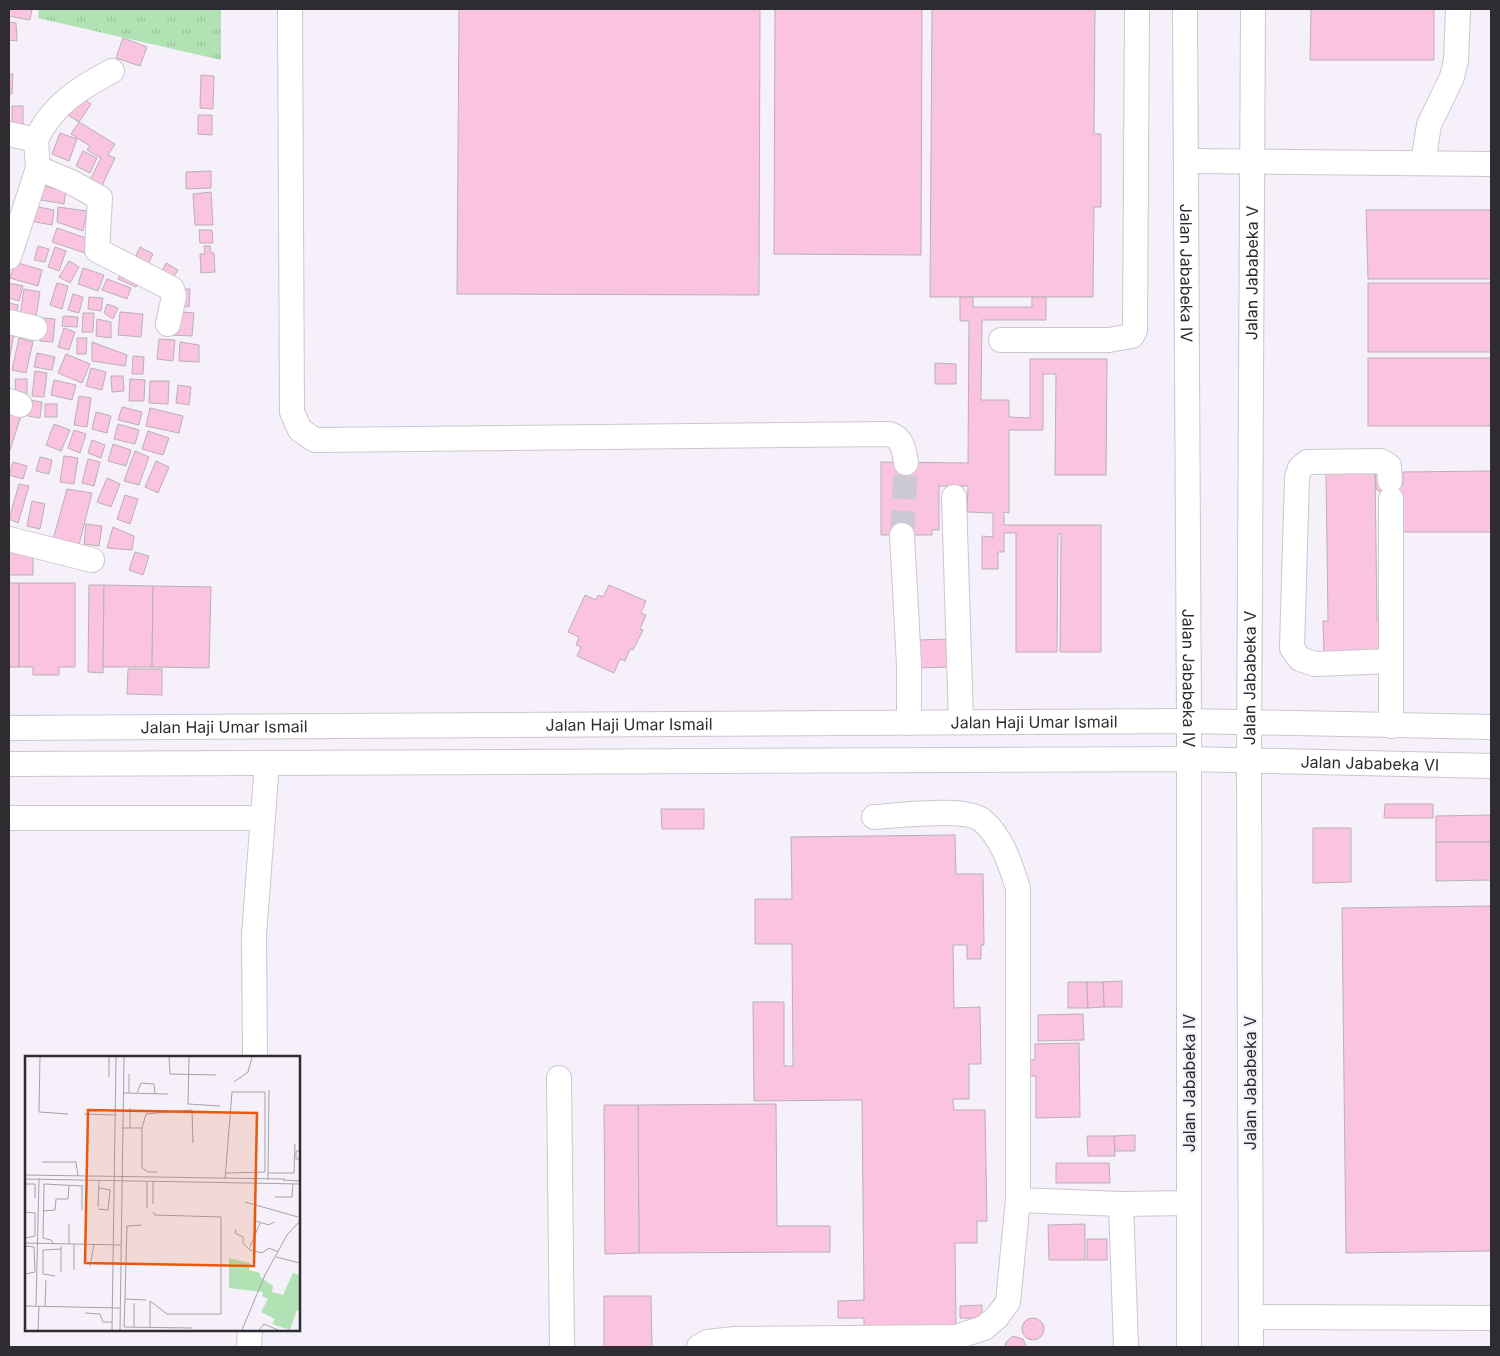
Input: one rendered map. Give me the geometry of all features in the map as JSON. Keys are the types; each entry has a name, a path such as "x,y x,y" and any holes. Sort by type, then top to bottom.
{"street":[{"path":"290,9 292,412 300,430 315,440 889,434 901,442 906,463"},
{"path":"1001,340 1109,340 1132,336 1135,330 1137,9"},
{"name":"Jalan Jababeka IV","path":"1185,9 1189,721 1189,1347"},
{"name":"Jalan Jababeka V","path":"1251,1347 1249,724 1253,9"},
{"path":"1423,164 1429,125 1452,77 1456,61 1458,9"},
{"path":"9,257 38,168 36,140 43,123 82,86 112,71"},
{"path":"9,134 36,140"},
{"path":"1187,161 1491,164"},
{"path":"38,168 71,182 100,198 97,250 172,289 174,296 168,324"},
{"path":"9,322 35,328"},
{"path":"1391,661 1315,664 1300,659 1292,648 1297,477 1300,468 1307,462 1381,461 1389,466 1391,490 1391,661 1391,726"},
{"path":"954,497 960,722"},
{"path":"902,535 909,665 909,723"},
{"path":"9,539 92,560"},
{"name":"Jalan Haji Umar Ismail","path":"9,728 1189,721 1249,724"},
{"path":"1249,724 1491,727"},
{"path":"9,764 1189,759 1249,762"},
{"path":"255,1056 254,935 268,762"},
{"name":"Jalan Jababeka VI","path":"1249,762 1491,766"},
{"path":"699,1347 707,1342 735,1339 956,1337 984,1328 997,1317 1008,1302 1018,1200 1018,888 1005,850 982,820 955,812 874,817"},
{"path":"9,818 263,818"},
{"path":"559,1078 562,1347"},
{"path":"1018,1200 1121,1204 1189,1203"},
{"path":"1121,1204 1126,1347"},
{"path":"1251,1317 1491,1318"},
{"path":"249,1347 250,1331"}],"green space":[{"path":"39,9 221,9 221,60 38,18"}],"building":[{"path":"9,9 32,9 30,20 9,16"},
{"path":"459,9 760,9 759,295 457,294"},
{"path":"775,9 922,9 921,255 774,254"},
{"path":"932,9 1095,9 1094,134 1101,134 1101,207 1094,207 1093,297 930,297"},
{"path":"1311,9 1434,9 1434,60 1310,60"},
{"path":"9,22 16,23 17,41 9,40"},
{"path":"123,38 147,47 140,66 116,58"},
{"path":"9,74 13,74 12,94 9,94"},
{"path":"201,75 214,76 213,109 200,108"},
{"path":"81,97 91,104 79,122 68,115"},
{"path":"12,106 23,106 23,131 12,131"},
{"path":"198,115 212,115 212,135 198,134"},
{"path":"79,122 115,144 108,155 115,158 99,192 87,186 101,158 87,150 90,146 71,134"},
{"path":"60,133 77,139 69,161 52,154"},
{"path":"83,151 97,158 90,173 76,166"},
{"path":"211,171 211,188 186,189 186,172"},
{"path":"43,186 66,190 64,204 41,200"},
{"path":"211,192 213,225 195,225 193,194"},
{"path":"33,206 54,210 52,225 30,221"},
{"path":"58,207 87,211 83,231 57,222"},
{"path":"1366,210 1491,210 1491,279 1368,279"},
{"path":"57,228 89,239 85,253 52,242"},
{"path":"199,230 212,230 213,243 200,243"},
{"path":"38,246 49,249 45,262 34,260"},
{"path":"204,246 210,246 211,253 214,253 215,272 201,273 200,254 205,254"},
{"path":"55,247 66,251 59,271 48,267"},
{"path":"140,247 153,254 145,270 132,264"},
{"path":"69,261 79,267 70,283 59,277"},
{"path":"15,262 42,270 38,286 10,278"},
{"path":"166,263 178,270 169,285 158,279"},
{"path":"83,268 104,275 98,291 78,284"},
{"path":"120,274 138,282 136,287 118,279"},
{"path":"107,279 131,288 127,299 102,290"},
{"path":"9,283 23,286 19,301 9,298"},
{"path":"57,283 68,286 62,309 50,305"},
{"path":"1368,283 1491,283 1491,352 1368,352"},
{"path":"24,289 40,292 35,324 19,322"},
{"path":"177,289 190,289 189,307 177,306"},
{"path":"73,294 83,297 79,313 68,310"},
{"path":"89,297 103,298 101,311 88,309"},
{"path":"960,297 973,297 973,307 1032,307 1032,297 1046,297 1046,320 982,320 981,400 1009,400 1009,417 1030,418 1030,359 1107,359 1106,475 1055,475 1056,374 1043,374 1043,430 1009,430 1009,513 1004,512 1004,525 1101,525 1101,652 1060,652 1061,534 1058,534 1057,652 1016,652 1016,533 1004,533 1004,552 998,552 998,569 982,569 982,536 993,537 993,513 967,512 968,486 939,486 939,530 932,530 932,535 881,535 881,462 968,463 969,321 960,321"},
{"path":"9,303 18,305 16,319 9,318"},
{"path":"107,304 118,308 113,319 104,313"},
{"path":"172,311 194,313 192,336 170,335"},
{"path":"120,312 143,314 141,337 118,335"},
{"path":"83,313 94,313 93,332 82,332"},
{"path":"63,316 78,317 77,327 62,326"},
{"path":"43,318 55,319 53,342 40,341"},
{"path":"97,319 111,322 111,338 96,336"},
{"path":"64,328 75,332 69,350 58,347"},
{"path":"9,332 14,333 9,362"},
{"path":"19,338 33,342 26,373 12,370"},
{"path":"77,338 87,338 86,354 77,354"},
{"path":"159,339 175,340 173,361 157,359"},
{"path":"92,342 127,355 125,366 92,361"},
{"path":"180,342 199,345 199,362 179,361"},
{"path":"37,353 55,357 52,370 34,367"},
{"path":"66,354 90,364 82,383 58,373"},
{"path":"133,356 144,357 143,374 132,374"},
{"path":"1368,358 1491,358 1491,426 1368,426"},
{"path":"935,363 956,364 956,384 935,384"},
{"path":"91,368 106,372 102,390 86,386"},
{"path":"35,371 47,373 44,397 32,396"},
{"path":"111,376 123,376 124,391 112,392"},
{"path":"15,379 27,379 27,394 16,394"},
{"path":"130,379 145,380 144,401 129,401"},
{"path":"54,380 76,385 72,400 51,395"},
{"path":"150,381 169,381 168,404 149,403"},
{"path":"178,385 191,387 189,405 176,403"},
{"path":"79,396 91,398 87,427 74,425"},
{"path":"22,399 42,402 40,418 28,416"},
{"path":"45,404 57,404 57,417 45,417"},
{"path":"122,407 142,412 139,425 118,420"},
{"path":"150,408 183,416 179,433 146,426"},
{"path":"9,409 22,413 9,453"},
{"path":"96,412 111,416 107,433 92,429"},
{"path":"54,424 70,430 61,451 46,445"},
{"path":"118,424 139,430 135,444 114,439"},
{"path":"74,430 86,434 80,453 68,448"},
{"path":"148,431 169,438 163,455 142,449"},
{"path":"92,440 105,445 101,458 88,453"},
{"path":"113,444 131,450 126,466 108,461"},
{"path":"135,451 149,457 139,485 124,481"},
{"path":"64,456 78,458 74,484 60,482"},
{"path":"40,457 52,460 49,474 36,471"},
{"path":"88,459 100,462 94,486 82,483"},
{"path":"156,461 169,467 158,493 145,487"},
{"path":"13,462 27,466 23,479 9,475"},
{"path":"1375,470 1398,485 1403,485 1403,472 1491,471 1491,532 1403,532 1403,506 1376,489"},
{"path":"1375,470 1377,621 1381,621 1381,651 1324,652 1323,621 1328,621 1326,471"},
{"path":"107,478 120,484 111,507 97,502"},
{"path":"19,484 29,486 18,523 9,519"},
{"path":"67,489 92,493 77,553 51,547"},
{"path":"125,495 138,499 130,524 117,519"},
{"path":"32,501 45,504 40,529 27,526"},
{"path":"86,524 102,526 99,546 84,544"},
{"path":"113,527 134,536 132,550 107,548"},
{"path":"9,544 33,550 33,575 9,575"},
{"path":"135,552 149,556 143,575 129,570"},
{"path":"9,583 19,583 19,667 9,667"},
{"path":"19,583 75,583 75,667 59,667 59,675 33,675 33,667 19,667"},
{"path":"89,585 104,585 103,673 88,672"},
{"path":"104,585 153,586 152,667 103,667"},
{"path":"609,585 646,601 641,613 646,615 640,629 643,630 633,650 630,649 625,661 620,659 614,673 577,656 581,647 576,645 579,637 568,632 585,595 596,600 598,595 603,597"},
{"path":"153,586 211,587 209,668 152,667"},
{"path":"948,639 949,667 918,668 918,640"},
{"path":"128,669 162,669 162,695 127,694"},
{"path":"1385,804 1433,804 1433,818 1384,818"},
{"path":"661,809 704,809 704,829 662,829"},
{"path":"1491,815 1491,842 1436,842 1436,816"},
{"path":"1313,828 1351,828 1351,882 1313,883"},
{"path":"955,835 956,874 983,874 984,945 981,945 981,959 967,959 967,945 953,945 954,1008 980,1007 981,1064 969,1064 969,1099 953,1099 954,1110 985,1110 987,1221 977,1221 977,1243 955,1243 956,1326 864,1327 864,1318 838,1318 838,1301 864,1300 862,1100 754,1101 753,1002 784,1002 784,1066 793,1066 792,944 755,944 755,899 792,899 791,837"},
{"path":"1436,842 1491,842 1491,880 1436,881"},
{"path":"1491,906 1491,1251 1346,1253 1342,908"},
{"path":"1122,981 1122,1007 1104,1007 1103,982"},
{"path":"1068,982 1087,982 1088,1008 1068,1008"},
{"path":"1087,982 1103,982 1104,1007 1088,1008"},
{"path":"1083,1014 1084,1040 1038,1041 1038,1015"},
{"path":"1079,1043 1080,1117 1036,1118 1036,1076 1030,1076 1030,1060 1035,1060 1035,1044"},
{"path":"776,1104 777,1226 830,1226 830,1252 639,1253 638,1105"},
{"path":"604,1105 638,1105 639,1253 605,1254"},
{"path":"1135,1135 1135,1151 1115,1151 1114,1136"},
{"path":"1087,1136 1114,1136 1115,1156 1088,1156"},
{"path":"1056,1163 1109,1163 1110,1183 1056,1183"},
{"path":"1085,1224 1085,1260 1049,1260 1048,1225"},
{"path":"1087,1239 1107,1239 1107,1260 1087,1260"},
{"path":"604,1296 651,1296 652,1347 604,1347"},
{"path":"982,1305 982,1318 960,1318 960,1306"},
{"path":"1033,1318 1041,1321 1044,1329 1041,1337 1033,1340 1025,1337 1022,1329 1025,1321"},
{"path":"1013,1336 1023,1339 1026,1347 1005,1347 1006,1342"}],"tunnel":[{"path":"902,535 906,463"}]}
